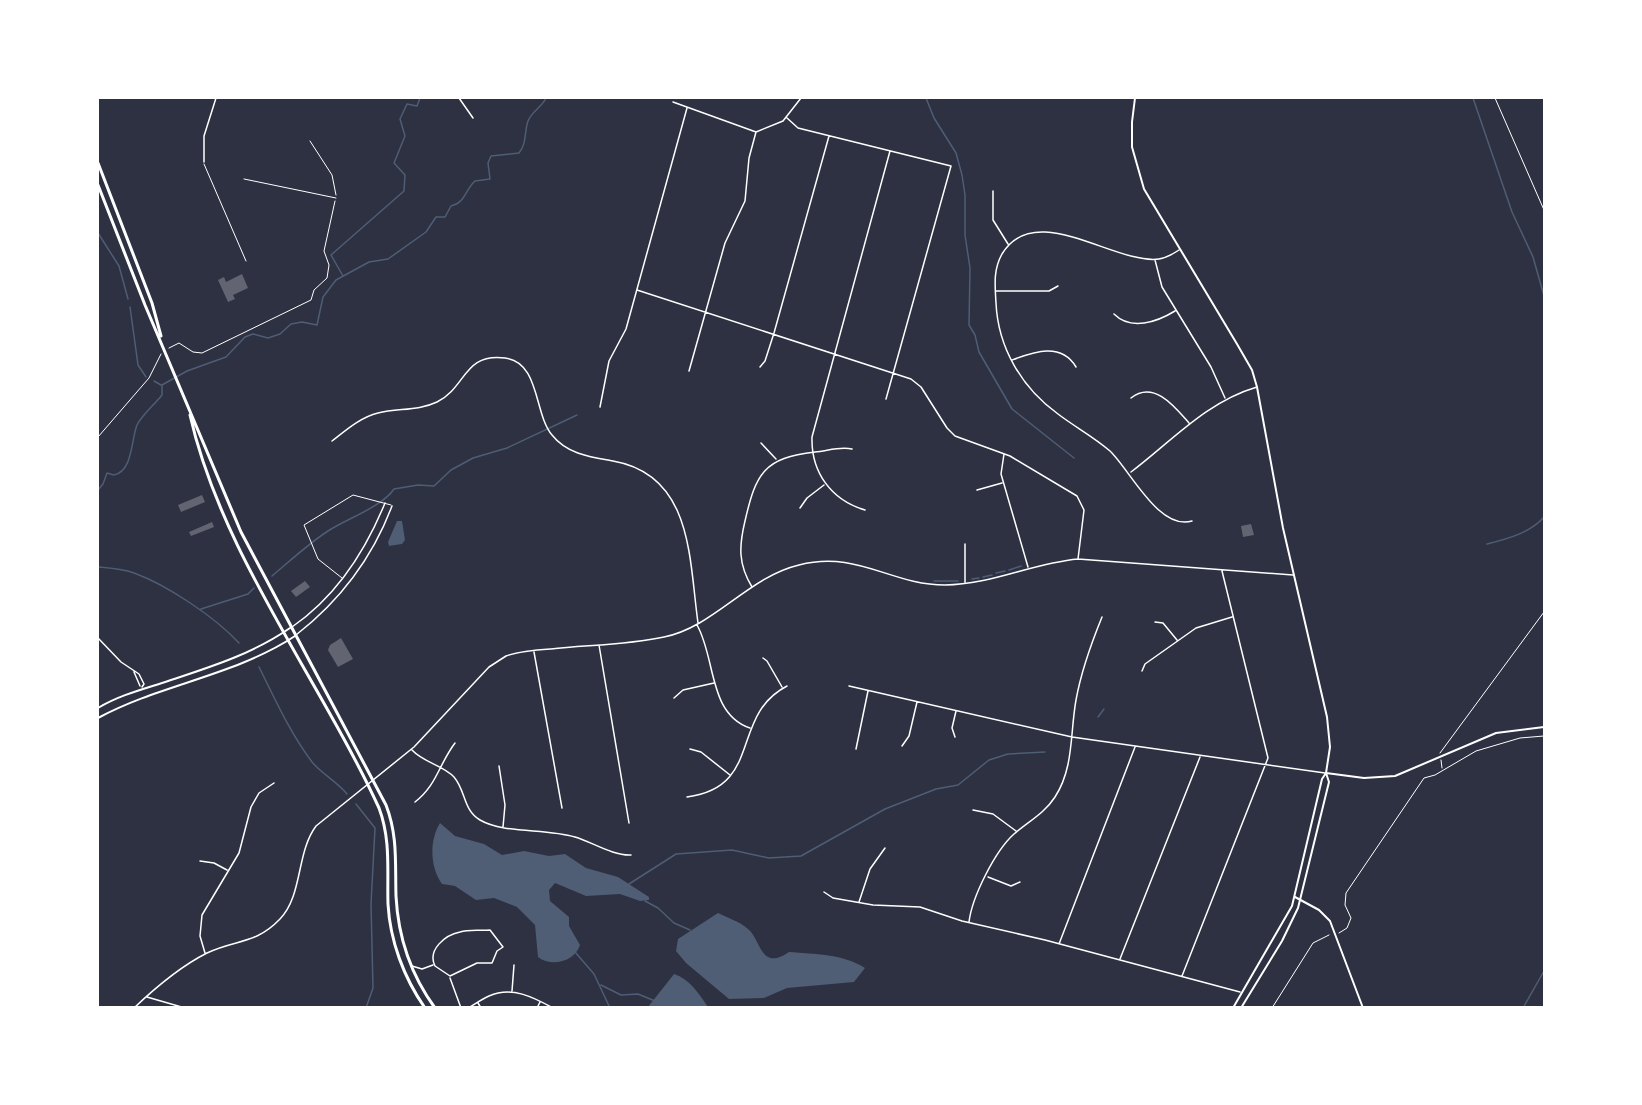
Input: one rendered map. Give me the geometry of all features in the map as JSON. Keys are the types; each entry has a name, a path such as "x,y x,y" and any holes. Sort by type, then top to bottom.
{"main road":[{"path":"1135,98 1131,133 1135,165 1148,198 1250,366 1257,387 1294,575 1328,725 1330,747 1326,773 1322,779 1295,897 1284,922 1233,1008"},
{"path":"98,163 152,303 162,341"},
{"path":"98,185 145,306 162,341 241,532 386,805 394,831 398,916 411,966 435,1008"},
{"path":"189,410 202,459 230,527 367,785 386,829 388,906 394,939 410,982 425,1008"},
{"path":"98,708 142,688 235,659 290,628"},
{"path":"98,718 140,699 245,663 295,636"},
{"path":"1326,773 1364,778 1395,776 1496,733 1545,726"},
{"path":"1241,1008 1282,941 1302,900 1329,782 1326,773"},
{"path":"1295,897 1319,910 1333,927 1363,1008"}],"street":[{"path":"204,162 204,136 216,98"},
{"path":"459,98 473,118"},
{"path":"673,102 756,132 774,126 787,118 801,98"},
{"path":"600,407 609,361 626,329 687,108"},
{"path":"787,118 794,127 951,166 886,399"},
{"path":"689,371 725,243 745,201 749,158 756,132"},
{"path":"760,367 765,361 774,334 829,135"},
{"path":"865,510 843,501 825,484 816,468 812,452 813,429 890,150"},
{"path":"993,191 993,220 1000,236 1008,245"},
{"path":"1180,250 1155,259 1048,232 1024,235 1008,245 996,267 995,291 998,324 1011,360 1038,398 1107,448 1130,473 1156,508 1178,521 1192,521"},
{"path":"1155,259 1160,282 1211,367 1225,398"},
{"path":"995,291 1049,291 1058,286"},
{"path":"637,290 834,353 918,384 954,435 965,442 1004,454 1062,486 1080,500 1084,514 1078,559"},
{"path":"1114,314 1121,321 1141,324 1158,320 1176,310"},
{"path":"1011,360 1030,353 1050,351 1071,359 1076,367"},
{"path":"332,441 357,422 375,414 421,407 437,402 453,390 478,361 487,358 512,360 529,374 542,420 560,444 583,455 645,471 668,491 680,515 697,624 707,644 715,683 728,713 742,725 751,729"},
{"path":"1130,473 1189,424 1225,398 1257,387"},
{"path":"1131,398 1143,392 1159,395 1174,406 1189,424"},
{"path":"761,443 777,460"},
{"path":"753,587 741,564 740,543 754,484 762,472 777,460 812,452 852,448"},
{"path":"1004,454 1000,467 1003,483 1028,567"},
{"path":"977,490 1003,483"},
{"path":"800,508 807,498 825,484"},
{"path":"290,628 313,611 343,579 368,542 385,503"},
{"path":"295,636 324,612 354,578 372,550 392,506"},
{"path":"965,544 965,583"},
{"path":"134,1008 146,996 205,954 254,939 281,919 291,898 309,836 316,826 411,750 492,664 510,654 666,637 697,624 753,587 791,567 829,561 851,562 925,583 965,583 1028,567 1078,559 1294,575"},
{"path":"1182,976 1267,755 1221,570"},
{"path":"1142,672 1145,664 1196,628 1233,616"},
{"path":"969,922 972,907 998,854 1017,832 1040,815 1057,795 1067,767 1076,697 1102,617"},
{"path":"1155,622 1163,623 1178,640"},
{"path":"98,638 141,677 144,684 142,688 138,685 134,671"},
{"path":"599,644 629,823"},
{"path":"533,651 562,808"},
{"path":"763,658 783,688"},
{"path":"674,698 683,690 715,683"},
{"path":"687,797 712,791 731,776 739,763 760,708 787,686"},
{"path":"849,686 1072,737 1326,773"},
{"path":"856,749 868,690"},
{"path":"902,746 909,736 917,701"},
{"path":"955,737 952,728 957,710"},
{"path":"415,802 429,790 455,743"},
{"path":"1059,944 1136,746"},
{"path":"690,749 700,752 731,776"},
{"path":"411,750 423,760 456,779 473,815 483,821 503,827 561,834 631,855"},
{"path":"1120,960 1200,756"},
{"path":"499,766 505,805 503,827"},
{"path":"205,954 200,936 202,915 239,853 251,807 259,793 274,783"},
{"path":"973,810 999,818 1017,832"},
{"path":"859,903 870,869 885,848"},
{"path":"200,861 214,863 229,871"},
{"path":"987,876 1011,885 1020,882"},
{"path":"824,892 833,898 859,903 913,906 1182,976 1242,994"},
{"path":"460,932 494,932 503,947 497,951 492,963 477,963 450,976 442,974 434,964 433,953 437,946 460,932"},
{"path":"411,966 422,969 434,964"},
{"path":"512,992 514,965"},
{"path":"417,980 422,969"},
{"path":"450,976 461,1008"},
{"path":"468,1008 494,994 512,992 553,1008"},
{"path":"146,996 185,1008"},
{"path":"537,1008 540,1001"},
{"path":"478,1002 482,1008"}],"lane":[{"path":"204,162 246,261"},
{"path":"244,179 336,198"},
{"path":"343,579 318,559 304,525 350,496 392,506"}],"path":[{"path":"1495,98 1545,210"},
{"path":"98,437 149,378 158,355 179,344 193,352 202,353 311,300 314,290 327,278 329,265 324,251 336,198 336,185 310,141"},
{"path":"1440,754 1440,749 1487,692 1545,612"},
{"path":"1341,933 1352,918 1345,904 1347,893 1418,783 1476,751 1520,738 1545,736"},
{"path":"1441,761 1441,770"},
{"path":"1272,1008 1313,943 1332,935"}],"water":[{"path":"397,521 402,521 405,540 402,544 389,546 388,542"},
{"path":"440,823 455,836 484,844 502,855 524,851 549,856 565,854 586,868 618,877 649,897 649,900 640,901 620,894 586,896 555,883 549,890 550,901 569,917 569,926 580,945 568,959 556,962 544,960 538,957 535,925 517,907 494,898 476,900 455,886 442,884 435,870 432,854 436,830"},
{"path":"718,913 748,929 762,952 772,958 789,952 818,954 838,957 865,968 854,982 787,988 764,998 729,999 686,963 676,951 678,939"},
{"path":"674,974 689,983 708,1007 648,1007"}],"building":[{"path":"242,274 248,288 233,295 235,299 228,302 218,280 224,277 226,282"},
{"path":"202,495 205,502 181,512 178,505"},
{"path":"212,522 214,527 191,536 189,532"},
{"path":"1251,524 1254,535 1243,537 1241,526"},
{"path":"305,581 310,587 296,597 291,591"},
{"path":"341,638 353,659 338,667 328,650 330,645"}],"waterway":[{"path":"343,276 331,255 404,191 405,175 394,163 405,136 400,119 407,104 417,106 420,98"},
{"path":"162,385 187,371 226,357 245,337 253,334 268,338 280,334 291,324 302,322 317,325 323,297 336,280 369,262 388,259 426,232 436,217 445,217 451,206 462,199 475,181 490,179 488,163 491,156 519,153 524,142 528,121 546,98"},
{"path":"926,98 934,118 956,153 962,175 965,195 965,235 970,268 969,325 975,335 979,352 1012,409 1074,458"},
{"path":"1473,98 1512,212 1533,257 1544,296"},
{"path":"98,233 119,266 128,299"},
{"path":"130,307 138,365 146,377"},
{"path":"154,381 161,385"},
{"path":"98,490 107,473 114,475 125,468 137,425 162,395 162,386"},
{"path":"272,576 321,536 373,507 394,489 418,485 434,486 451,470 473,458 507,448 577,415"},
{"path":"1487,544 1525,531 1544,517"},
{"path":"1009,570 1021,566"},
{"path":"98,567 130,572 161,585 204,613 239,643"},
{"path":"996,573 1005,571"},
{"path":"983,577 992,575"},
{"path":"972,579 979,578"},
{"path":"934,581 958,581"},
{"path":"201,609 248,594 254,588"},
{"path":"259,667 283,716 304,751 312,762 347,794"},
{"path":"1098,717 1104,709"},
{"path":"629,884 676,854 732,850 769,858 801,856 885,809 936,789 958,785 989,760 1008,754 1045,752"},
{"path":"356,804 375,828 371,904 373,988 366,1008"},
{"path":"645,901 658,908 674,923 690,930"},
{"path":"575,952 594,974 610,1008"},
{"path":"1523,1008 1544,971"},
{"path":"601,985 621,995 638,994 655,1001"}]}
